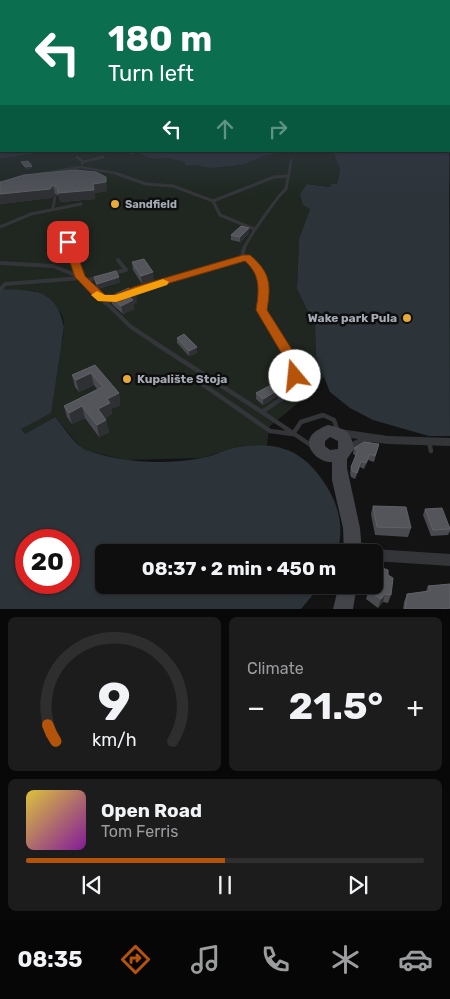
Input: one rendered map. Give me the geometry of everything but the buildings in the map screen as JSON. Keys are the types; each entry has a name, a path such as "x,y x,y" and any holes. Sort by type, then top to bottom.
{"main road":[{"path":"341,482 320,450 317,438 323,432 338,433 345,438 344,452 338,467 348,507 352,544"},
{"path":"320,450 333,456 344,452"},
{"path":"343,609 346,594"}],"street":[{"path":"338,433 430,446 450,442"},
{"path":"344,452 372,438"},
{"path":"383,555 450,560"}],"lane":[{"path":"77,157 83,162"},
{"path":"80,167 83,162 103,157"},
{"path":"242,258 246,242 254,229 271,210 278,195 286,189 291,160"},
{"path":"32,176 80,167 123,174 130,179 146,184 173,186 190,194 213,201 274,177 288,176"},
{"path":"53,208 55,197"},
{"path":"213,201 220,214 254,229"},
{"path":"0,227 31,214 53,208 82,204"},
{"path":"61,224 82,279"},
{"path":"105,303 138,289 246,258 255,265 265,287 262,310 294,364 296,389 262,412"},
{"path":"110,274 126,270 118,260"},
{"path":"0,263 53,266 82,279 131,326 262,412 310,446 320,450"},
{"path":"0,290 5,284 101,277"},
{"path":"102,299 116,298"},
{"path":"195,380 270,431 293,434"},
{"path":"293,434 301,422 316,415 323,415 334,420 338,433"}],"shaded area":[{"path":"0,152 43,152 0,159"},
{"path":"43,152 129,152 131,155 138,153 153,159 168,158 184,162 185,166 228,166 243,165 261,157 281,152 333,152 340,170 337,184 330,187 308,184 310,209 299,239 297,289 315,326 316,357 324,377 303,399 269,427 267,446 237,447 202,458 126,460 83,450 55,417 25,434 21,429 51,372 63,339 64,325 59,311 35,291 0,289 0,159"},
{"path":"129,152 282,152 264,156 243,165 211,168 196,165 185,166 184,162 168,158 153,159 138,153 131,155"},
{"path":"333,152 449,152 450,436 429,436 373,420 350,408 330,392 316,357 315,326 297,289 299,239 310,209 303,205 300,194 307,184 330,187 331,184 337,184 340,170"},
{"path":"0,289 33,291 49,298 60,314 64,327 51,413 21,429 25,434 55,417 82,448 114,458 143,462 188,460 206,457 238,447 267,446 279,448 290,451 310,465 327,487 338,511 340,527 339,544 95,544 95,594 314,594 301,609 0,609"}],"slow traffic":[{"path":"97,295 102,299 116,298 163,282"}],"place":[{"name":"Sandfield","path":"115,204"},
{"name":"Wake park Pula","path":"407,318"},
{"name":"Kupalište Stoja","path":"127,379"}],"route":[{"path":"68,242 80,277 102,299 116,298 138,289 175,280 246,258 255,265 265,287 262,310 294,364 295,376"}]}
